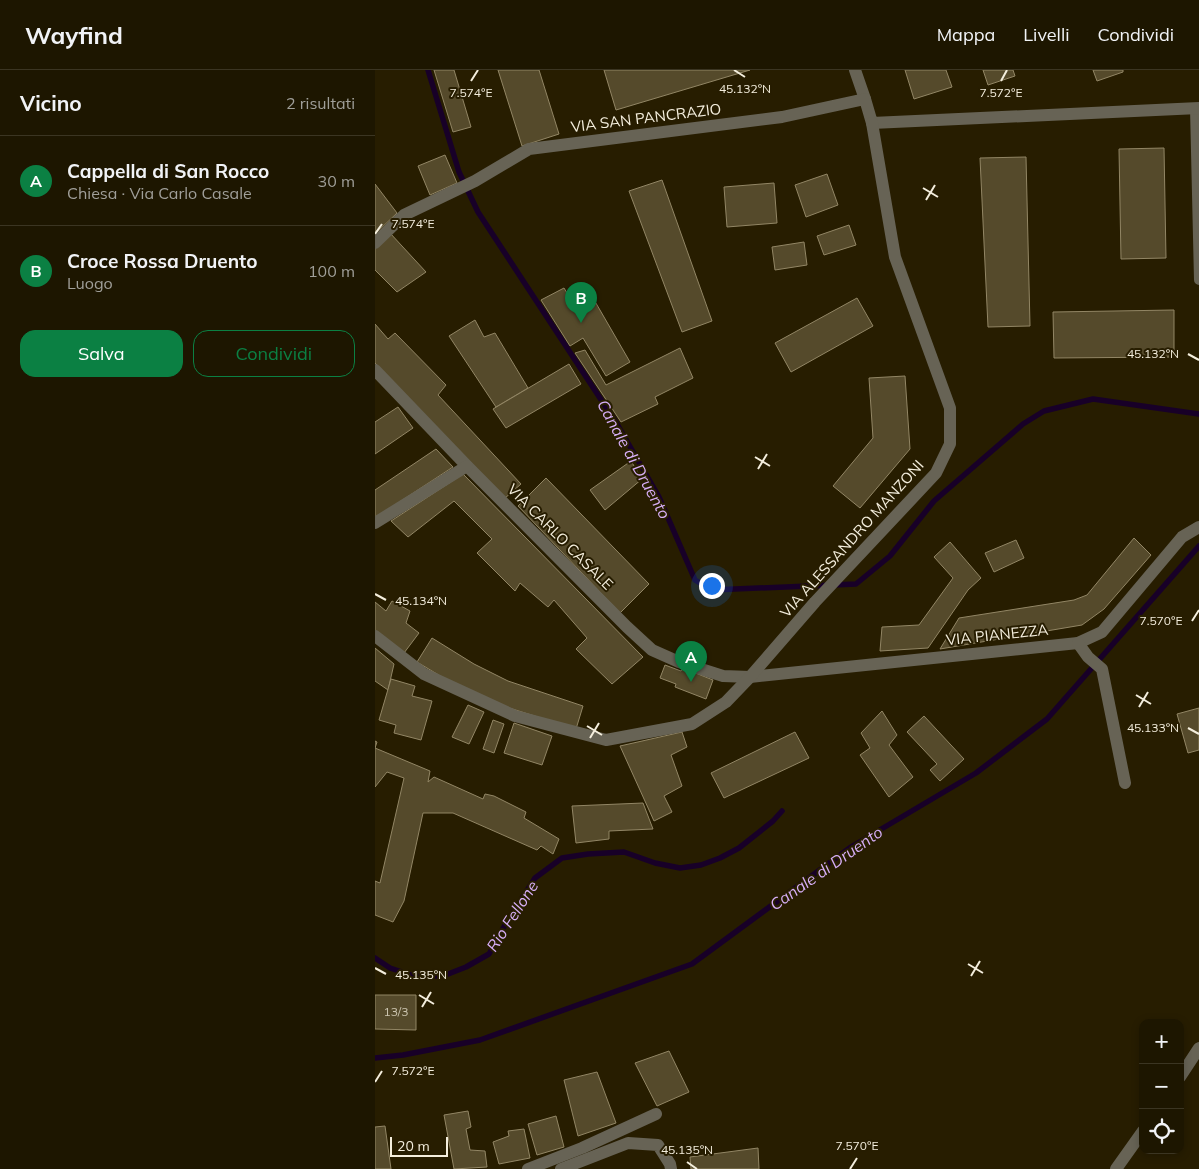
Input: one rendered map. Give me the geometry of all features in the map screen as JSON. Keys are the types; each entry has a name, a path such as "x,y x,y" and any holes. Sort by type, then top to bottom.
{"street":[{"path":"855,70 872,123 1197,108"},
{"name":"VIA SAN PANCRAZIO","path":"375,243 404,215 475,181 529,150 782,117 865,99"},
{"name":"VIA ALESSANDRO MANZONI","path":"375,636 424,674 515,716 605,740 692,724 727,702 815,602 936,473 950,444 949,408 895,257 872,123"},
{"name":"VIA CARLO CASALE","path":"375,370 467,466 652,650 679,662 723,676 750,677"},
{"path":"375,522 467,466"},
{"name":"VIA PIANEZZA","path":"750,677 1078,643 1101,632 1182,536 1199,527"},
{"path":"1078,643 1087,656 1102,669 1125,783"},
{"path":"1184,1071 1199,1048"},
{"path":"528,1169 582,1148 656,1114"},
{"path":"1116,1169 1139,1137"},
{"path":"561,1169 628,1143 658,1145 671,1164 671,1169"}],"lane":[{"path":"1197,108 1199,280"}],"building":[{"path":"434,70 454,70 471,127 453,132"},
{"path":"498,70 539,70 559,134 522,146"},
{"path":"604,70 750,70 616,110"},
{"path":"905,70 946,70 952,87 914,99"},
{"path":"983,70 1013,70 1015,76 988,85"},
{"path":"1093,70 1123,70 1123,72 1097,81"},
{"path":"1164,148 1166,258 1121,259 1119,149"},
{"path":"445,155 457,183 430,195 418,166"},
{"path":"1026,157 1030,326 988,327 980,158"},
{"path":"827,174 838,205 806,217 795,185"},
{"path":"662,180 712,321 682,332 629,191"},
{"path":"774,183 777,223 727,227 724,187"},
{"path":"375,184 397,213 375,234"},
{"path":"849,225 856,245 824,255 817,236"},
{"path":"390,233 426,272 397,292 375,270 375,249"},
{"path":"804,242 807,265 775,270 772,247"},
{"path":"564,288 576,308 593,298 630,362 606,376 583,338 570,346 541,300"},
{"path":"857,298 873,326 791,372 775,343"},
{"path":"1174,310 1174,357 1054,358 1053,312"},
{"path":"475,320 484,337 495,333 528,388 496,407 449,336"},
{"path":"375,324 388,339 395,333 446,385 438,395 521,484 504,499 375,363"},
{"path":"680,348 693,378 655,397 658,404 621,422 575,353 585,350 606,385"},
{"path":"569,364 581,384 506,428 493,409"},
{"path":"905,376 910,449 860,508 833,486 873,438 869,378"},
{"path":"398,407 413,428 375,454 375,422"},
{"path":"436,449 453,467 375,518 375,490"},
{"path":"631,461 642,479 605,510 590,490"},
{"path":"463,474 643,657 612,684 576,649 587,638 554,600 548,607 520,583 515,591 477,553 492,539 454,501 408,537 391,521"},
{"path":"546,478 649,584 620,613 518,506"},
{"path":"1134,538 1151,555 1104,609 1082,625 940,649 959,618 1074,600 1087,595"},
{"path":"1016,540 1024,558 994,572 985,553"},
{"path":"950,542 981,578 968,590 928,648 880,651 882,627 919,625 953,578 934,557"},
{"path":"392,601 410,611 406,623 419,633 404,653 375,632 375,602 386,611"},
{"path":"432,638 474,664 508,681 583,706 576,729 490,702 457,686 417,662"},
{"path":"375,648 394,664 388,690 375,681"},
{"path":"665,665 681,671 683,668 713,680 706,699 675,687 676,684 660,678"},
{"path":"391,679 415,686 412,696 432,701 421,740 394,733 396,725 379,720"},
{"path":"468,705 484,712 469,744 452,737"},
{"path":"1199,708 1199,750 1188,753 1177,714"},
{"path":"882,711 897,735 889,745 913,777 889,797 860,755 870,748 861,733"},
{"path":"924,716 964,759 940,781 930,770 937,764 907,732"},
{"path":"493,720 504,724 494,753 483,749"},
{"path":"514,723 552,736 542,765 504,753"},
{"path":"682,732 687,747 671,755 682,786 664,796 672,812 654,821 620,746"},
{"path":"795,732 809,758 724,798 711,773"},
{"path":"375,748 430,771 428,782 434,777 483,799 485,794 494,796 526,812 524,818 559,839 553,854 541,846 537,850 453,813 423,813 404,901 393,922 375,915 375,881 380,883 404,778 387,772 375,787"},
{"path":"643,803 653,829 609,831 609,839 576,843 572,806"},
{"path":"375,995 416,995 416,1030 375,1029"},
{"path":"669,1051 689,1092 657,1106 635,1063"},
{"path":"597,1072 616,1123 578,1136 564,1080"},
{"path":"468,1111 471,1127 466,1129 470,1150 485,1151 487,1167 454,1169 444,1115"},
{"path":"556,1116 564,1147 537,1155 528,1124"},
{"path":"385,1126 391,1169 375,1169 375,1127"},
{"path":"524,1129 530,1158 499,1164 493,1142 509,1136 508,1131"},
{"path":"758,1148 759,1169 691,1169 690,1157"}],"waterway":[{"name":"Canale di Druento","path":"428,70 459,172 478,212 617,424 659,497 695,580 712,590 856,584 890,556 934,501 1023,424 1044,411 1093,399 1199,414"},
{"name":"Canale di Druento","path":"375,1058 403,1055 480,1040 692,964 851,847 976,773 1047,719 1199,546"},
{"name":"Rio Fellone","path":"375,958 390,968 414,976 443,976 466,967 489,954 535,878 562,858 624,852 655,863 680,868 701,865 739,848 773,821 782,811"}],"place":[{"name":"Croce Rossa Druento","path":"581,323"},
{"name":"Cappella di San Rocco","path":"691,682"}]}
